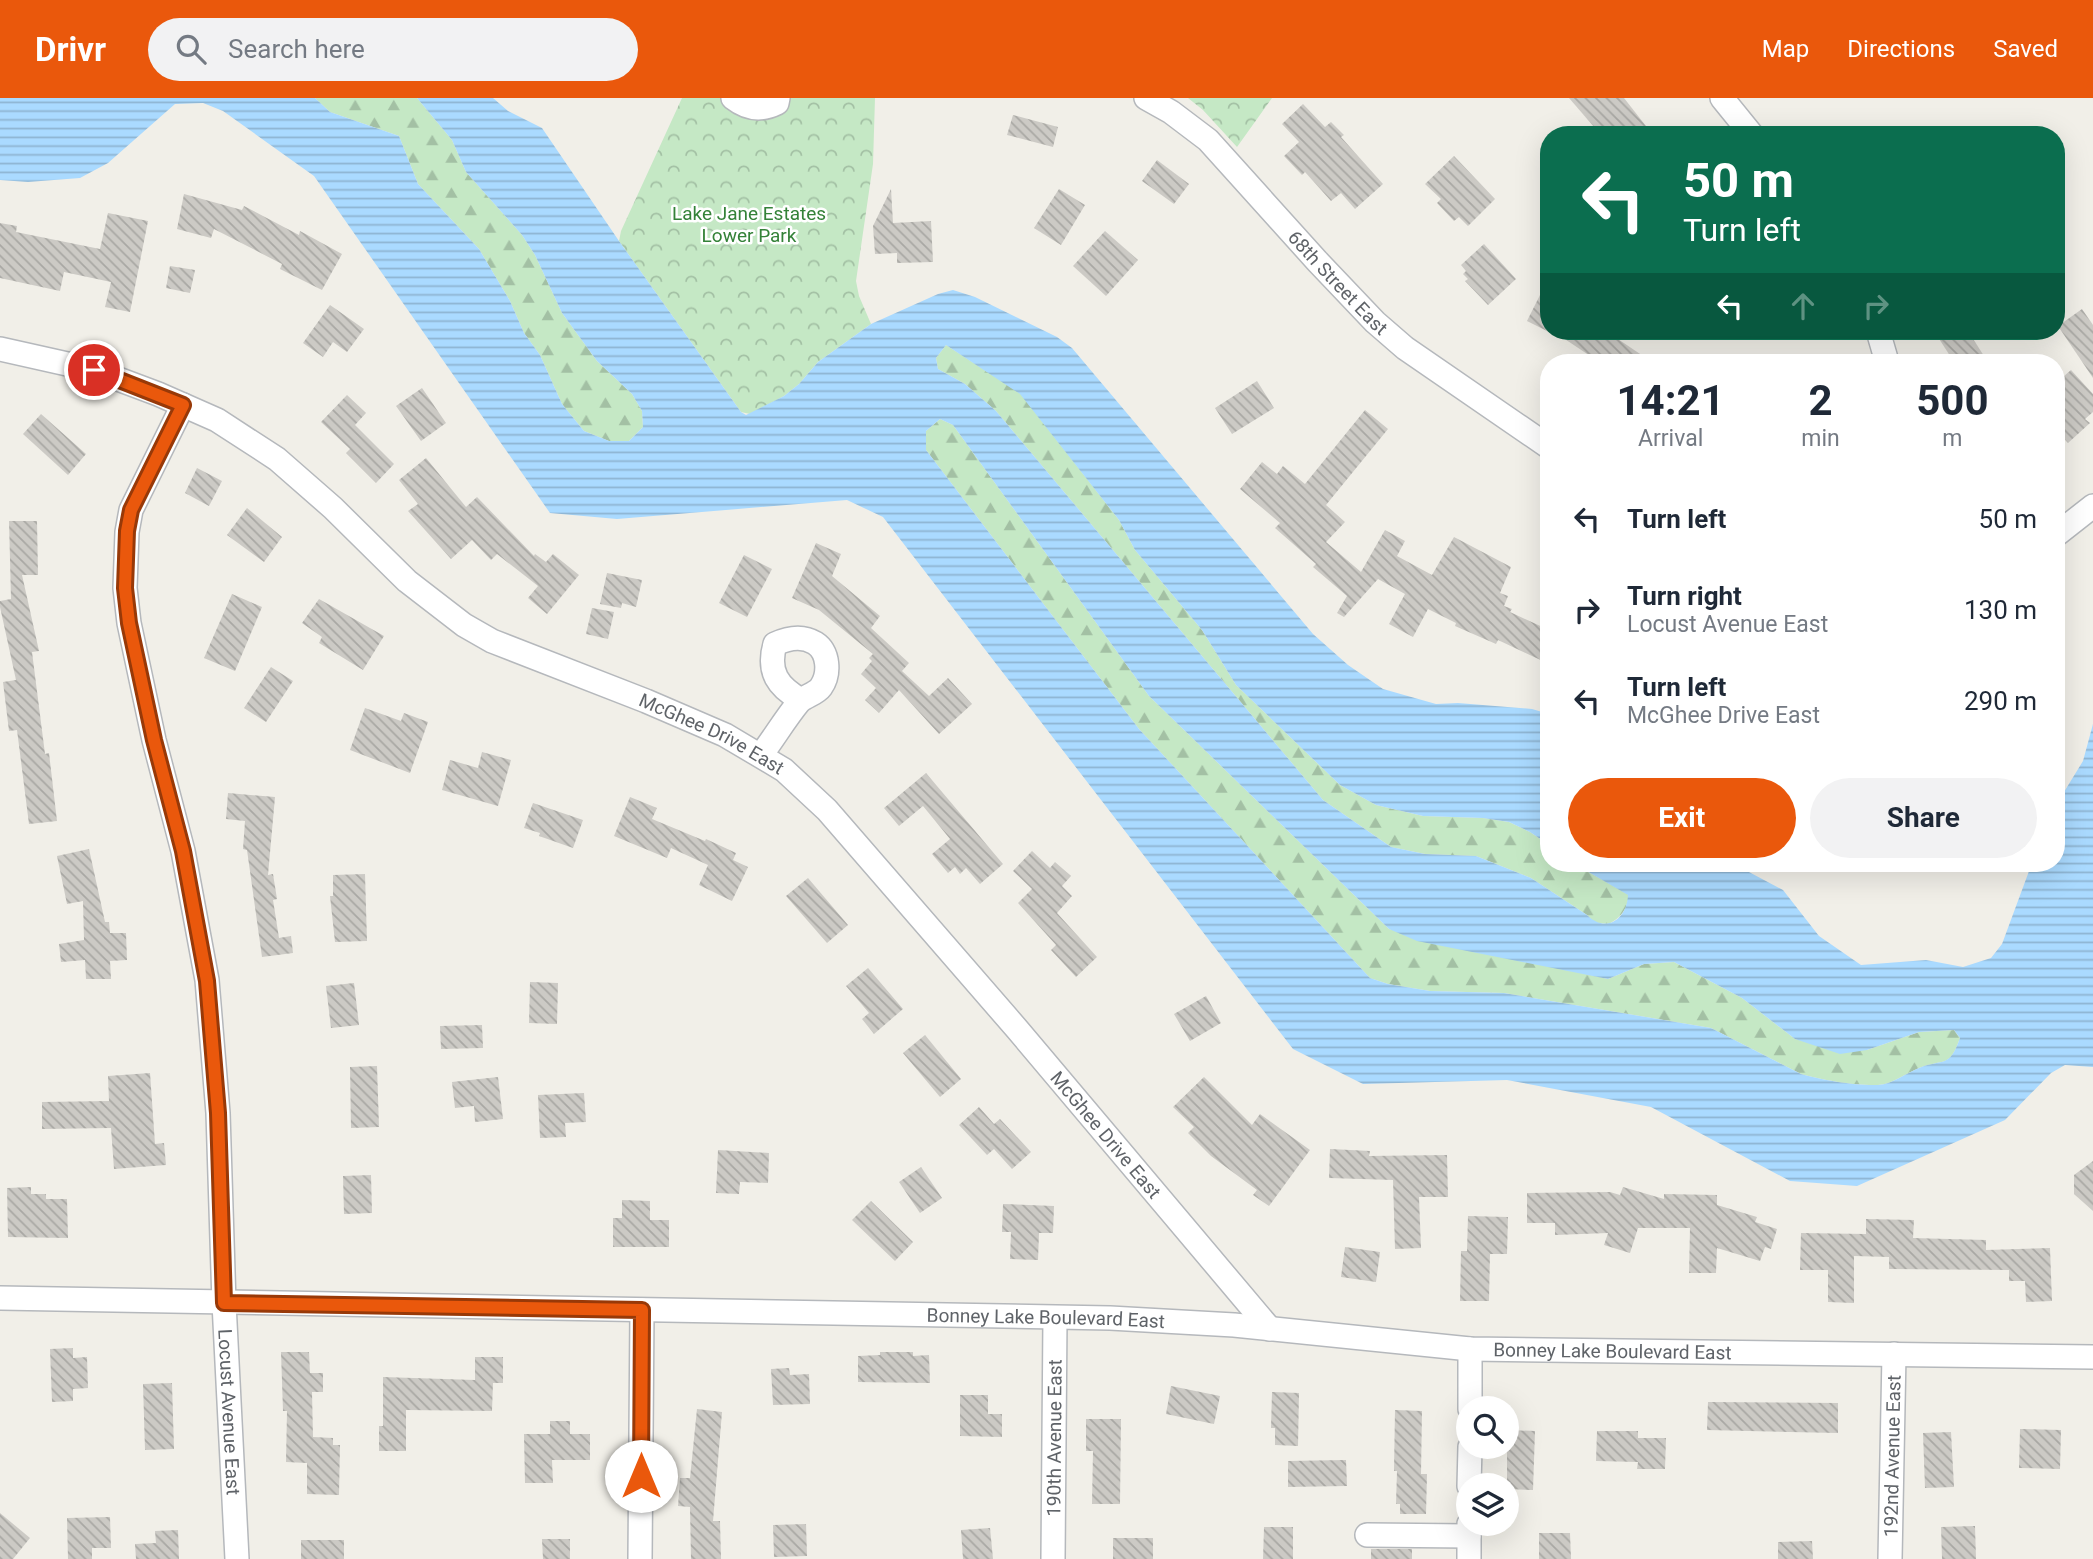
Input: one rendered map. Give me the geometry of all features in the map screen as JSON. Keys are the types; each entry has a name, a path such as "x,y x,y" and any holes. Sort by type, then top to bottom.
{"street":[{"path":"733,98 744,106 766,109 777,103 778,98"},
{"name":"68th Street East","path":"1146,98 1171,112 1208,140 1375,322 1405,348 1540,441"},
{"path":"1722,98 1745,126"},
{"name":"McGhee Drive East","path":"0,349 94,370 183,405 242,435 277,459 333,508 407,581 464,625 492,641 725,735 761,755 806,787 1008,1019 1269,1329"},
{"name":"Locust Avenue East","path":"183,405 131,510 127,531 125,588 129,623 154,740 183,851 207,981 218,1113 237,1559"},
{"path":"2065,528 2093,506"},
{"path":"761,755 801,700"},
{"name":"Bonney Lake Boulevard East","path":"0,1298 1162,1320 1470,1349 2093,1357"},
{"path":"640,1559 642,1310"},
{"name":"190th Avenue East","path":"1053,1559 1055,1318"},
{"path":"1470,1349 1470,1396"},
{"name":"192nd Avenue East","path":"1891,1559 1894,1354"},
{"path":"1367,1535 1469,1540"}],"green space":[{"path":"315,98 417,98 452,140 466,172 522,235 535,255 562,313 597,361 632,394 642,411 643,427 629,441 609,441 584,431 562,404 540,355 524,333 510,301 479,249 418,184 399,136 330,112"},
{"name":"Lake Jane Estates Lower Park","path":"682,98 875,98 873,164 856,281 859,296 871,324 818,362 799,384 784,396 750,414 741,412 619,241 621,231"},
{"path":"1188,98 1272,98 1237,147 1203,110"},
{"path":"946,345 1020,393 1119,520 1135,550 1202,630 1236,685 1340,785 1376,805 1423,816 1483,818 1509,822 1540,839 1540,872 1589,872 1629,895 1627,905 1620,916 1609,924 1595,923 1531,878 1476,856 1425,854 1391,847 1323,800 996,411 965,384 938,369 936,358"},
{"path":"940,419 953,425 1149,696 1389,929 1608,979 1644,964 1674,962 1742,998 1795,1039 1867,1050 1919,1032 1954,1030 1960,1038 1953,1054 1945,1061 1919,1068 1884,1084 1850,1084 1801,1074 1711,1028 1504,993 1430,991 1370,978 1139,729 926,450 926,431"}],"water":[{"path":"0,98 315,98 330,112 399,136 418,184 479,249 510,301 524,333 540,355 562,404 584,431 609,441 629,441 643,427 642,411 632,394 597,361 562,313 535,255 522,235 466,172 452,140 417,98 493,98 508,111 542,128 619,241 741,412 746,415 784,396 799,384 818,362 871,324 953,290 975,297 1057,337 1072,348 1313,634 1348,665 1383,689 1436,704 1458,703 1540,711 1540,839 1509,822 1483,818 1423,816 1376,805 1340,785 1236,685 1202,630 1135,550 1119,520 1020,394 946,345 936,358 938,369 965,384 996,411 1323,800 1391,847 1425,854 1476,856 1531,878 1594,921 1601,923 1608,923 1620,917 1627,904 1628,895 1588,872 1749,872 1783,890 1819,936 1861,965 1926,960 1963,967 1991,958 2002,944 2029,872 2065,872 2065,790 2083,761 2093,724 2093,1067 2065,1065 2051,1073 2005,1120 1857,1186 1790,1181 1651,1107 1507,1080 1363,1084 1293,1049 883,517 847,500 617,519 550,513 314,176 223,111 203,103 175,104 108,163 80,178 28,182 0,180","holes":["940,419 953,425 1149,696 1389,929 1417,941 1608,979 1644,964 1674,962 1742,998 1795,1039 1840,1054 1867,1050 1919,1032 1954,1030 1960,1038 1956,1048 1945,1061 1919,1068 1884,1084 1850,1084 1801,1074 1711,1028 1504,993 1430,991 1370,978 1139,729 926,450 926,431"]}],"building":[{"path":"1569,98 1624,98 1646,126 1593,126"},
{"path":"1303,104 1325,127 1331,122 1344,135 1341,137 1383,184 1355,209 1341,193 1331,201 1305,172 1302,175 1284,156 1299,142 1282,124"},
{"path":"1013,115 1058,127 1053,147 1007,135"},
{"path":"1454,156 1495,199 1468,226 1459,217 1454,221 1437,203 1441,199 1425,184"},
{"path":"1157,160 1189,184 1174,204 1142,181"},
{"path":"891,189 893,223 931,221 933,262 897,263 897,253 875,254 873,226"},
{"path":"1059,189 1085,205 1061,245 1034,228"},
{"path":"184,194 242,210 244,206 299,235 300,231 342,254 322,290 280,269 282,264 214,229 211,238 177,229"},
{"path":"108,213 148,221 130,312 105,307 111,282 64,272 60,291 0,278 0,223 17,226 16,232 100,249"},
{"path":"1105,231 1138,260 1106,296 1073,266"},
{"path":"1484,244 1516,279 1488,305 1465,281 1468,279 1463,274 1466,271 1461,265"},
{"path":"170,266 195,270 190,293 166,288"},
{"path":"1540,295 1540,328 1527,321"},
{"path":"330,305 364,329 347,352 333,342 323,357 303,343"},
{"path":"2082,309 2093,325 2093,378 2065,336 2065,321"},
{"path":"1566,340 1619,340 1640,354 1587,354"},
{"path":"1940,340 1974,340 1983,354 1949,354"},
{"path":"2071,370 2093,394 2093,412 2085,419 2090,423 2068,443 2065,440 2065,375"},
{"path":"1257,381 1274,408 1232,434 1215,408"},
{"path":"422,388 446,423 421,441 396,406"},
{"path":"347,395 366,413 355,425 394,464 376,483 346,453 350,449 321,422"},
{"path":"1365,410 1388,429 1326,505 1345,522 1326,542 1361,572 1385,530 1405,541 1397,556 1432,575 1454,537 1511,567 1500,593 1508,596 1504,606 1512,609 1510,612 1540,626 1540,660 1498,640 1496,644 1455,626 1456,623 1428,609 1413,637 1389,624 1405,594 1378,579 1344,617 1337,613 1347,596 1313,567 1316,564 1275,528 1280,523 1240,489 1262,462 1277,474 1283,466 1305,484"},
{"path":"41,414 86,454 68,475 23,434"},
{"path":"426,458 466,507 477,497 534,556 535,554 546,562 553,554 579,575 547,614 528,598 538,586 497,554 491,560 472,540 451,559 408,511 418,504 399,480"},
{"path":"197,468 222,481 209,506 185,493"},
{"path":"247,508 282,537 264,562 227,535"},
{"path":"9,521 37,521 38,575 22,575 39,651 32,652 57,821 29,824 17,730 9,731 3,682 16,680 0,601 11,599"},
{"path":"816,543 841,554 832,576 880,616 871,628 909,663 902,671 929,696 948,678 972,704 939,734 899,690 879,713 865,700 876,688 861,674 872,661 869,658 873,654 819,610 792,598"},
{"path":"744,555 772,569 747,617 719,603"},
{"path":"607,573 642,580 636,607 622,603 621,608 600,604"},
{"path":"232,594 262,607 235,671 204,658"},
{"path":"319,599 384,636 363,670 319,643 322,637 302,623"},
{"path":"592,608 614,612 608,639 586,634"},
{"path":"271,667 293,681 266,722 244,708"},
{"path":"365,708 401,721 404,713 428,722 410,773 350,750"},
{"path":"482,752 511,760 498,806 442,790 450,760 478,768"},
{"path":"926,773 1003,864 980,884 966,868 960,874 955,867 948,873 932,854 950,839 923,806 899,826 884,808"},
{"path":"228,793 275,797 268,875 273,874 277,899 273,900 279,938 291,936 293,953 262,957 247,850 243,849 245,821 226,819"},
{"path":"630,797 657,808 652,819 736,853 733,860 748,867 732,901 699,885 708,865 671,848 667,858 614,836"},
{"path":"533,803 583,820 573,848 524,828"},
{"path":"89,849 105,922 109,922 110,933 126,933 127,960 110,961 111,979 86,979 85,960 61,962 59,944 84,940 83,901 67,904 57,856"},
{"path":"1032,851 1050,868 1055,862 1071,876 1062,886 1072,896 1057,913 1097,957 1076,977 1051,950 1056,945 1018,903 1032,889 1013,871"},
{"path":"365,874 367,941 335,942 330,896 333,896 333,875"},
{"path":"808,878 848,925 827,943 786,896"},
{"path":"868,968 903,1009 874,1034 862,1019 869,1013 846,986"},
{"path":"530,982 558,983 557,1024 529,1023"},
{"path":"354,983 359,1025 331,1028 326,986"},
{"path":"1206,996 1221,1023 1190,1041 1174,1014"},
{"path":"482,1025 483,1048 441,1049 440,1026"},
{"path":"925,1035 961,1079 940,1097 903,1053"},
{"path":"377,1066 379,1127 351,1128 350,1067"},
{"path":"150,1073 155,1144 164,1143 166,1165 114,1169 111,1128 42,1129 42,1102 109,1101 108,1076"},
{"path":"498,1077 503,1119 475,1122 474,1106 455,1108 452,1082"},
{"path":"1204,1077 1252,1125 1260,1114 1310,1150 1269,1206 1253,1195 1257,1190 1211,1156 1188,1133 1194,1127 1173,1107"},
{"path":"584,1093 586,1122 565,1123 566,1137 540,1138 538,1095"},
{"path":"979,1107 994,1124 1000,1119 1031,1152 1012,1169 994,1149 987,1155 959,1125"},
{"path":"1330,1149 1370,1151 1369,1156 1447,1155 1448,1197 1419,1197 1421,1248 1395,1249 1393,1180 1329,1178"},
{"path":"718,1150 769,1153 768,1183 740,1182 739,1194 716,1193"},
{"path":"2093,1161 2093,1211 2074,1194 2074,1175"},
{"path":"921,1167 942,1198 920,1213 899,1182"},
{"path":"371,1175 372,1213 344,1214 343,1176"},
{"path":"31,1187 31,1194 46,1194 46,1199 67,1199 68,1238 8,1237 7,1188"},
{"path":"1623,1187 1664,1199 1664,1194 1717,1195 1717,1205 1757,1217 1755,1222 1777,1229 1771,1249 1765,1247 1760,1261 1717,1248 1716,1273 1689,1273 1690,1228 1638,1228 1630,1253 1604,1245 1608,1233 1555,1235 1555,1223 1527,1223 1527,1193 1610,1192 1620,1195"},
{"path":"622,1200 650,1201 650,1220 669,1220 669,1247 613,1247 613,1218 622,1218"},
{"path":"871,1201 913,1242 895,1261 852,1220"},
{"path":"1003,1204 1054,1206 1053,1233 1039,1233 1038,1260 1010,1259 1011,1232 1002,1232"},
{"path":"1468,1216 1508,1217 1507,1254 1490,1254 1489,1301 1460,1301 1461,1251 1467,1251"},
{"path":"1866,1219 1914,1220 1913,1238 1986,1240 1986,1250 2050,1248 2052,1301 2026,1302 2025,1281 2009,1281 2009,1270 1889,1269 1889,1257 1854,1256 1854,1303 1828,1302 1828,1270 1800,1270 1801,1233 1866,1234"},
{"path":"1345,1247 1380,1252 1376,1282 1341,1277"},
{"path":"73,1348 73,1358 87,1357 88,1388 73,1389 73,1401 52,1402 50,1349"},
{"path":"281,1352 309,1352 310,1373 323,1373 323,1392 312,1392 313,1437 333,1438 333,1445 340,1445 339,1495 307,1494 307,1463 286,1462 287,1411 283,1411"},
{"path":"880,1352 929,1355 930,1383 858,1382 858,1356 880,1355"},
{"path":"475,1357 503,1357 503,1383 493,1383 492,1411 406,1410 406,1451 379,1451 379,1426 383,1426 383,1377 475,1380"},
{"path":"789,1368 790,1375 809,1374 810,1404 773,1405 771,1369"},
{"path":"172,1383 174,1449 145,1450 143,1384"},
{"path":"1171,1386 1220,1396 1214,1424 1166,1414"},
{"path":"1272,1392 1299,1393 1298,1446 1275,1445 1275,1428 1271,1428"},
{"path":"960,1395 988,1395 988,1414 1002,1414 1002,1437 960,1436"},
{"path":"1708,1402 1838,1403 1838,1433 1707,1430"},
{"path":"697,1409 722,1412 713,1521 720,1521 721,1559 691,1559 690,1507 678,1506 680,1478 690,1478"},
{"path":"1395,1410 1422,1411 1421,1474 1427,1474 1426,1514 1400,1514 1400,1504 1396,1504"},
{"path":"1086,1419 1121,1419 1120,1504 1092,1504 1093,1451 1086,1451"},
{"path":"550,1421 570,1421 570,1434 590,1434 590,1460 552,1460 553,1483 525,1483 524,1434 550,1434"},
{"path":"2020,1429 2061,1430 2060,1469 2019,1468"},
{"path":"1519,1430 1535,1431 1533,1490 1519,1489 1519,1473 1507,1473 1507,1459 1519,1459"},
{"path":"1597,1431 1638,1431 1638,1438 1666,1438 1665,1469 1637,1469 1638,1462 1596,1461"},
{"path":"1951,1432 1954,1487 1925,1488 1923,1433"},
{"path":"1346,1460 1347,1486 1288,1487 1288,1461"},
{"path":"0,1513 30,1538 13,1559 0,1559"},
{"path":"110,1517 111,1548 92,1548 92,1559 68,1559 67,1518"},
{"path":"806,1524 807,1556 774,1557 773,1525"},
{"path":"1975,1526 1976,1559 1942,1559 1941,1527"},
{"path":"1264,1527 1293,1527 1293,1559 1263,1559"},
{"path":"990,1528 993,1559 963,1559 961,1530"},
{"path":"178,1530 179,1559 136,1559 135,1544 156,1543 155,1531"},
{"path":"1539,1533 1570,1533 1571,1559 1539,1559"},
{"path":"1113,1538 1153,1538 1153,1559 1113,1559"},
{"path":"542,1539 570,1539 570,1559 543,1559"},
{"path":"301,1540 344,1540 344,1559 301,1559"},
{"path":"1812,1541 1813,1559 1778,1559 1778,1542"},
{"path":"1371,1549 1412,1549 1412,1559 1371,1559"}],"route":[{"path":"94,370 183,405 131,510 127,531 125,588 129,623 154,740 183,851 207,981 218,1113 224,1303 642,1310 641,1476"}]}
